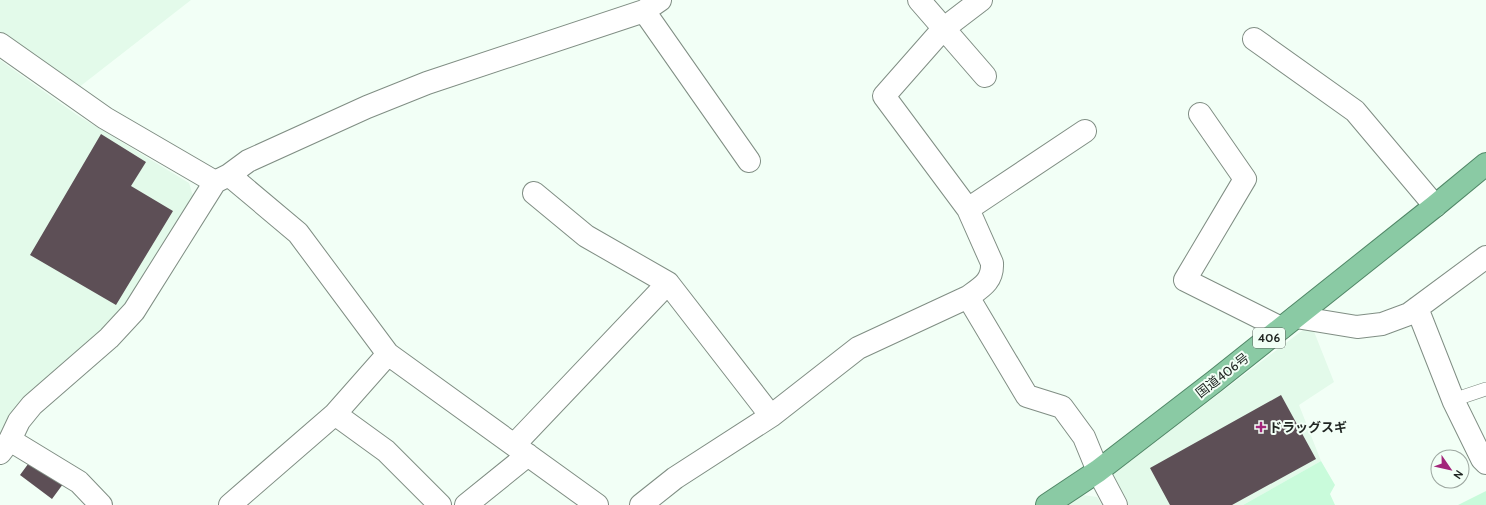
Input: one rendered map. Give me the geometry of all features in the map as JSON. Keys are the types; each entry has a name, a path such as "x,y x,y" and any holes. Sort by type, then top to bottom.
{"highway":[{"name":"国道406号","path":"1047,505 1098,471 1289,322 1486,164"}],"street":[{"path":"919,0 985,76"},
{"path":"641,505 675,478 771,416 858,348 968,297 983,286 992,272 992,263 968,209 884,96 944,29 981,0"},
{"path":"101,505 78,482 5,446 19,421 32,405 109,338 134,311 222,178 248,161 367,107 427,83 652,6 749,161"},
{"path":"1254,39 1355,111 1435,206"},
{"path":"0,44 105,118 222,178 298,233 388,354 597,505"},
{"path":"1200,114 1245,179 1185,280 1289,322 1357,327 1382,324 1409,314 1486,257"},
{"path":"968,209 1085,131"},
{"path":"534,193 586,236 668,283 771,416"},
{"path":"466,505 521,450 668,283"},
{"path":"968,297 1027,396 1062,407 1084,437 1098,471 1116,505"},
{"path":"1417,308 1454,402 1482,459 1486,463"},
{"path":"230,505 335,414 388,354"},
{"path":"335,414 386,451 440,505"}],"lane":[{"path":"1454,402 1459,398 1486,389"}],"shaded area":[{"path":"0,0 191,0 78,88 0,32"},
{"path":"0,60 77,115 189,183 193,196 122,311 23,403 2,429 1,439 0,439"},
{"path":"1311,324 1334,382 1299,405 1321,461 1243,505 1127,505 1112,475"},
{"path":"1082,495 1097,497 1102,505 1069,505"}],"green space":[{"path":"1321,461 1335,485 1330,494 1335,505 1243,505"},
{"path":"1486,491 1486,505 1458,505"}],"building":[{"path":"101,134 146,162 131,186 173,211 116,305 30,255"},
{"name":"ドラッグスギ","path":"1281,395 1316,459 1232,505 1170,505 1150,468"},
{"path":"31,460 63,484 52,499 20,475"}],"place":[{"name":"ドラッグスギ","path":"1261,427"}]}
